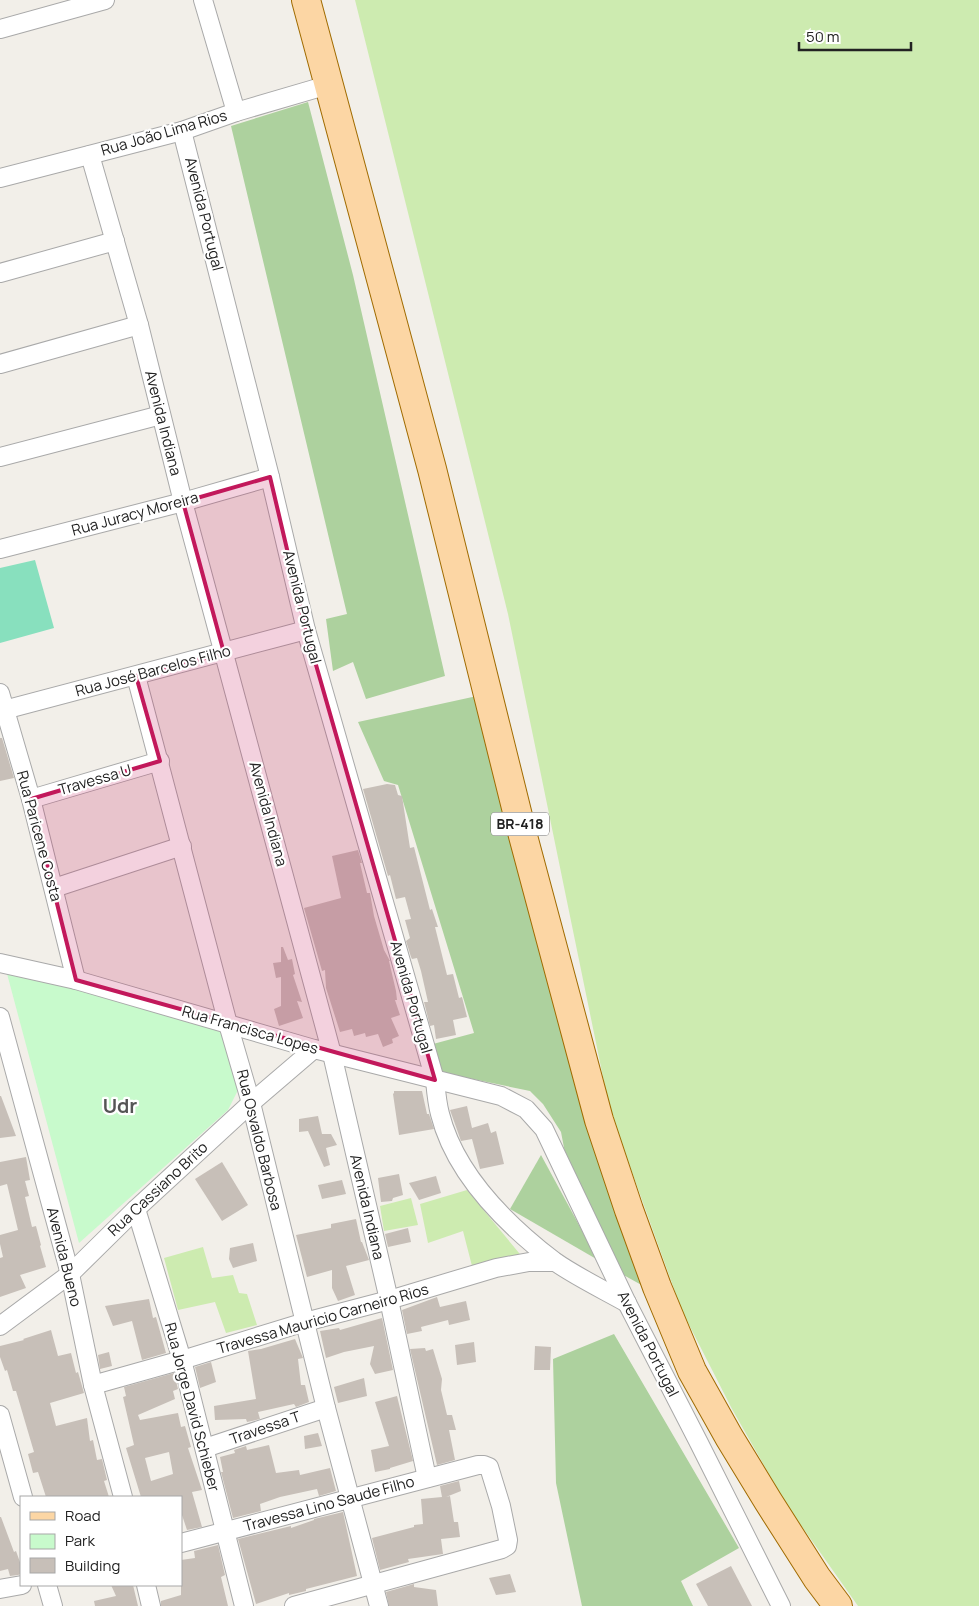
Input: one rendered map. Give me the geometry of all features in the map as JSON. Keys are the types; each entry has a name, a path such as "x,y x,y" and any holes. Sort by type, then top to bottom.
{"main road":[{"name":"BR-418","path":"306,0 432,469 523,836 599,1120 656,1287 692,1371 768,1501 838,1606"}],"street":[{"path":"0,29 105,0"},
{"path":"203,0 236,112"},
{"name":"Rua João Lima Rios","path":"0,178 182,130 328,85"},
{"name":"Avenida Portugal","path":"182,130 270,477 306,630 435,1080 440,1114 450,1139 473,1181 501,1216 556,1262 627,1303"},
{"name":"Avenida Indiana","path":"90,155 139,325 183,502 332,1054 389,1300 427,1478"},
{"path":"0,273 115,241"},
{"path":"0,364 139,325"},
{"path":"0,457 161,415"},
{"name":"Rua Juracy Moreira","path":"0,549 183,502 270,477"},
{"name":"Rua José Barcelos Filho","path":"1,704 136,676 306,630"},
{"name":"Rua Osvaldo Barbosa","path":"136,676 228,1024 251,1103 326,1408 379,1606"},
{"name":"Rua Paricene Costa","path":"1,704 31,799 76,980"},
{"name":"Travessa U","path":"31,799 160,761"},
{"path":"54,888 182,846"},
{"name":"Rua Francisca Lopes","path":"0,963 76,980 332,1054 501,1096"},
{"name":"Avenida Bueno","path":"0,1018 70,1274 93,1385 123,1496"},
{"name":"Rua Cassiano Brito","path":"0,1326 70,1274 136,1209 251,1103 314,1049"},
{"name":"Avenida Portugal","path":"501,1096 526,1109 544,1129 627,1303 781,1606"},
{"name":"Rua Jorge David Schieber","path":"136,1209 182,1360 244,1606"},
{"name":"Travessa Mauricio Carneiro Rios","path":"93,1385 496,1268 529,1262 556,1262"},
{"name":"Travessa T","path":"204,1448 326,1408"},
{"path":"0,1415 22,1496"},
{"name":"Travessa Lino Saude Filho","path":"182,1543 478,1465 489,1467 508,1540 507,1546 373,1585"},
{"path":"0,1589 20,1585"},
{"path":"294,1606 373,1585"},
{"path":"46,1586 53,1606"},
{"path":"146,1586 151,1606"}],"highlighted area":[{"path":"270,477 306,630 435,1080 76,980 31,799 160,761 136,676 224,653 183,502"}],"green space":[{"path":"355,0 979,0 979,1606 858,1606 786,1504 732,1409 682,1311 610,1111 508,614"},
{"path":"308,102 353,275 445,676 366,699 353,662 333,671 326,619 347,614 231,126"},
{"path":"35,560 54,628 0,643 0,568"},
{"path":"477,696 588,1132 645,1287 620,1273 565,1153 561,1132 543,1104 530,1091 439,1072 433,1044 474,1033 398,785 384,781 358,722"},
{"path":"6,970 222,1026 240,1086 228,1110 79,1243"},
{"path":"541,1155 598,1260 510,1209"},
{"path":"467,1190 524,1259 472,1266 463,1231 428,1243 420,1204"},
{"path":"411,1198 418,1225 384,1231 380,1206"},
{"path":"203,1247 212,1278 233,1275 239,1293 247,1294 257,1325 226,1333 215,1302 178,1310 164,1258"},
{"path":"614,1334 739,1548 681,1581 693,1606 582,1606 556,1483 553,1359"}],"building":[{"path":"0,738 2,738 14,778 0,781"},
{"path":"387,784 395,785 398,795 402,796 410,848 414,847 430,910 432,909 438,927 435,927 447,975 453,974 459,998 462,997 467,1017 453,1020 456,1035 436,1039 434,1025 430,1026 424,1002 428,1002 421,971 417,958 412,959 411,957 406,941 410,938 405,920 411,919 405,897 396,899 363,789"},
{"path":"358,850 367,893 370,893 374,916 384,950 390,961 396,991 397,1000 395,1000 400,1015 391,1018 399,1036 392,1039 393,1043 383,1047 378,1034 366,1037 365,1033 354,1036 352,1029 340,1032 326,988 325,970 322,971 304,908 341,898 332,856"},
{"path":"281,947 283,947 288,960 292,959 295,974 293,975 302,1002 297,1001 303,1018 279,1026 274,1009 281,1006 281,977 276,978 273,963 281,962"},
{"path":"394,1091 422,1091 427,1114 429,1114 434,1129 399,1135"},
{"path":"1,1096 16,1136 0,1138"},
{"path":"467,1106 472,1128 488,1123 491,1133 496,1131 504,1164 480,1169 472,1139 461,1141 450,1110"},
{"path":"318,1116 322,1134 331,1134 337,1145 326,1148 330,1165 324,1167 308,1131 299,1132 299,1119"},
{"path":"26,1157 30,1180 25,1181 29,1196 25,1197 32,1227 36,1226 46,1267 20,1275 26,1288 0,1297 0,1258 3,1257 0,1235 18,1230 7,1184 0,1186 0,1162"},
{"path":"222,1162 248,1205 222,1221 195,1179"},
{"path":"399,1174 403,1195 393,1198 392,1201 381,1202 378,1178"},
{"path":"436,1176 441,1193 419,1200 409,1183"},
{"path":"342,1180 346,1194 322,1199 318,1185"},
{"path":"356,1219 361,1242 369,1260 346,1266 355,1295 338,1301 332,1288 332,1270 307,1277 296,1235 331,1228 331,1224"},
{"path":"408,1228 411,1242 388,1247 385,1234"},
{"path":"253,1243 257,1261 233,1268 229,1259 230,1248"},
{"path":"437,1297 440,1307 466,1301 470,1320 449,1325 448,1320 421,1327 422,1331 407,1334 402,1310"},
{"path":"149,1299 153,1318 156,1317 166,1353 142,1360 132,1321 113,1326 105,1306"},
{"path":"382,1318 393,1370 375,1374 370,1364 374,1346 326,1358 320,1331 339,1328 340,1330"},
{"path":"51,1330 58,1356 71,1353 84,1393 50,1403 56,1426 87,1418 90,1441 93,1440 97,1460 102,1459 107,1480 104,1481 109,1496 46,1496 38,1472 33,1473 28,1454 34,1452 16,1391 13,1391 7,1370 5,1371 0,1357 0,1346"},
{"path":"295,1339 303,1358 298,1359 301,1385 305,1385 309,1402 296,1407 294,1404 258,1412 260,1419 247,1422 246,1419 215,1420 214,1406 256,1399 248,1351"},
{"path":"474,1342 476,1362 457,1365 455,1345"},
{"path":"535,1346 551,1347 550,1370 534,1370"},
{"path":"425,1348 426,1351 433,1349 442,1379 441,1390 447,1415 452,1415 456,1430 449,1430 455,1460 437,1465 410,1349"},
{"path":"109,1352 112,1366 100,1369 98,1355"},
{"path":"211,1362 216,1382 200,1388 195,1367"},
{"path":"174,1373 178,1389 173,1391 175,1399 138,1415 140,1420 178,1413 181,1427 185,1426 191,1447 188,1448 202,1490 192,1492 202,1527 187,1530 182,1515 182,1496 141,1496 126,1448 134,1445 123,1397 126,1396 124,1387","holes":["169,1452 173,1474 151,1481 145,1458"]},
{"path":"364,1378 367,1396 338,1403 334,1387"},
{"path":"397,1396 413,1461 375,1472 371,1450 389,1446 375,1402"},
{"path":"318,1433 322,1446 305,1449 304,1436"},
{"path":"269,1445 276,1473 299,1470 300,1475 330,1468 336,1491 319,1496 317,1489 280,1497 260,1504 261,1511 233,1518 221,1472 223,1472 220,1457 235,1453 234,1450 246,1446 247,1450"},
{"path":"459,1481 461,1491 446,1497 450,1496 454,1522 458,1522 460,1537 441,1539 443,1554 408,1559 409,1562 380,1570 372,1538 423,1524 421,1499 442,1497 440,1486"},
{"path":"343,1512 357,1576 306,1589 306,1591 289,1595 289,1593 256,1604 238,1539 291,1526 291,1528 314,1519"},
{"path":"1,1517 14,1552 16,1551 20,1562 20,1574 10,1576 8,1569 0,1571"},
{"path":"218,1545 225,1575 221,1577 228,1606 161,1606 161,1601 181,1595 182,1560 195,1558 194,1551"},
{"path":"731,1566 752,1606 708,1606 696,1584"},
{"path":"510,1574 516,1592 496,1595 489,1578"},
{"path":"414,1584 414,1587 436,1590 438,1606 389,1606 386,1592"},
{"path":"111,1586 133,1586 138,1606 95,1606 94,1601 116,1596"}],"district":[{"name":"Udr","path":"120,1106"}]}
